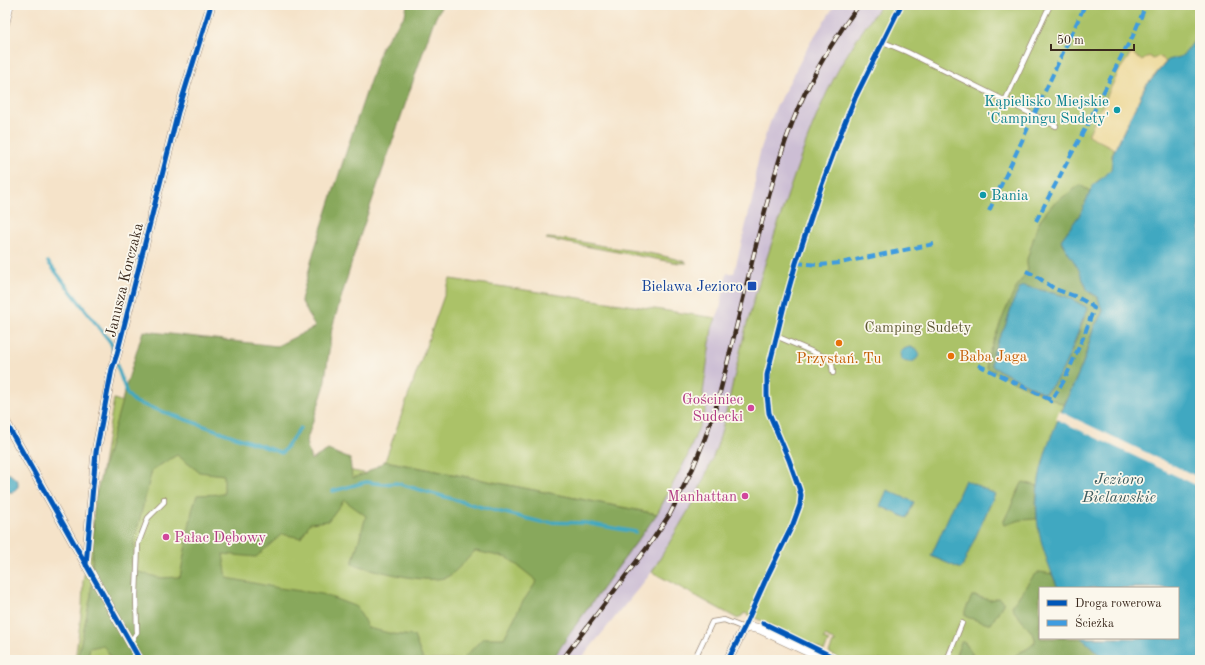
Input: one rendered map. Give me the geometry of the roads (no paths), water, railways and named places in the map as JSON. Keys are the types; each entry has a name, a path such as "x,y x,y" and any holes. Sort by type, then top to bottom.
{"street":[{"path":"5,22 9,5"},
{"name":"Janusza Korczaka","path":"86,565 96,452 112,368 117,354 178,112 211,5"},
{"path":"5,421 140,660"},
{"path":"74,543 90,527"},
{"path":"728,660 744,628 751,626 826,660"}],"lane":[{"path":"694,660 712,622 724,620 744,628 793,524 800,505 801,495 796,479 769,413 767,375 796,263 828,165 855,98 901,5"},
{"path":"1005,101 1050,5"},
{"path":"883,42 907,52 1056,126"},
{"path":"776,336 827,358 831,361 833,373"},
{"path":"130,643 137,632 136,595 138,544 148,518 164,502 164,499"},
{"path":"947,660 962,623"}],"water":[{"name":"Jezioro Bielawskie","path":"1200,27 1200,502 1195,519 1200,539 1200,660 1105,660 1083,639 1179,639 1179,587 1058,587 1045,554 1037,518 1039,478 1057,422 1083,363 1094,327 1103,311 1098,297 1088,291 1078,268 1061,240 1081,213 1093,185 1111,169 1113,153 1145,87 1168,60 1180,57 1186,52 1194,41"},
{"path":"1024,286 1065,296 1088,308 1065,365 1052,386 1044,393 993,367 991,364 993,354 1005,327 1013,302 1020,288"},
{"path":"909,347 915,348 919,354 918,358 915,360 906,362 901,359 900,353"},
{"path":"5,471 18,481 18,487 13,492 5,492"},
{"path":"965,480 995,494 961,569 931,556"},
{"path":"887,490 914,502 907,518 880,506"}],"waterway":[{"path":"48,262 111,343 114,355"},
{"path":"116,363 127,394 135,402 282,453 300,428"},
{"path":"333,491 366,482 384,484 396,483 541,522 585,523 636,532"}],"railway":[{"path":"562,660 649,545 670,514 693,468 716,407 758,237 778,164 790,128 805,93 823,59 859,5"}],"place":[{"name":"Kąpielisko Miejskie 'Campingu Sudety'","path":"1117,110"},
{"name":"Bania","path":"983,195"},
{"name":"Bielawa Jezioro","path":"752,286"},
{"name":"Przystań. Tu","path":"839,343"},
{"name":"Baba Jaga","path":"951,356"},
{"name":"Gościniec Sudecki","path":"751,408"},
{"name":"Manhattan","path":"745,496"},
{"name":"Pałac Dębowy","path":"166,537"}],"park label":[{"name":"Camping Sudety","path":"918,327"}]}
